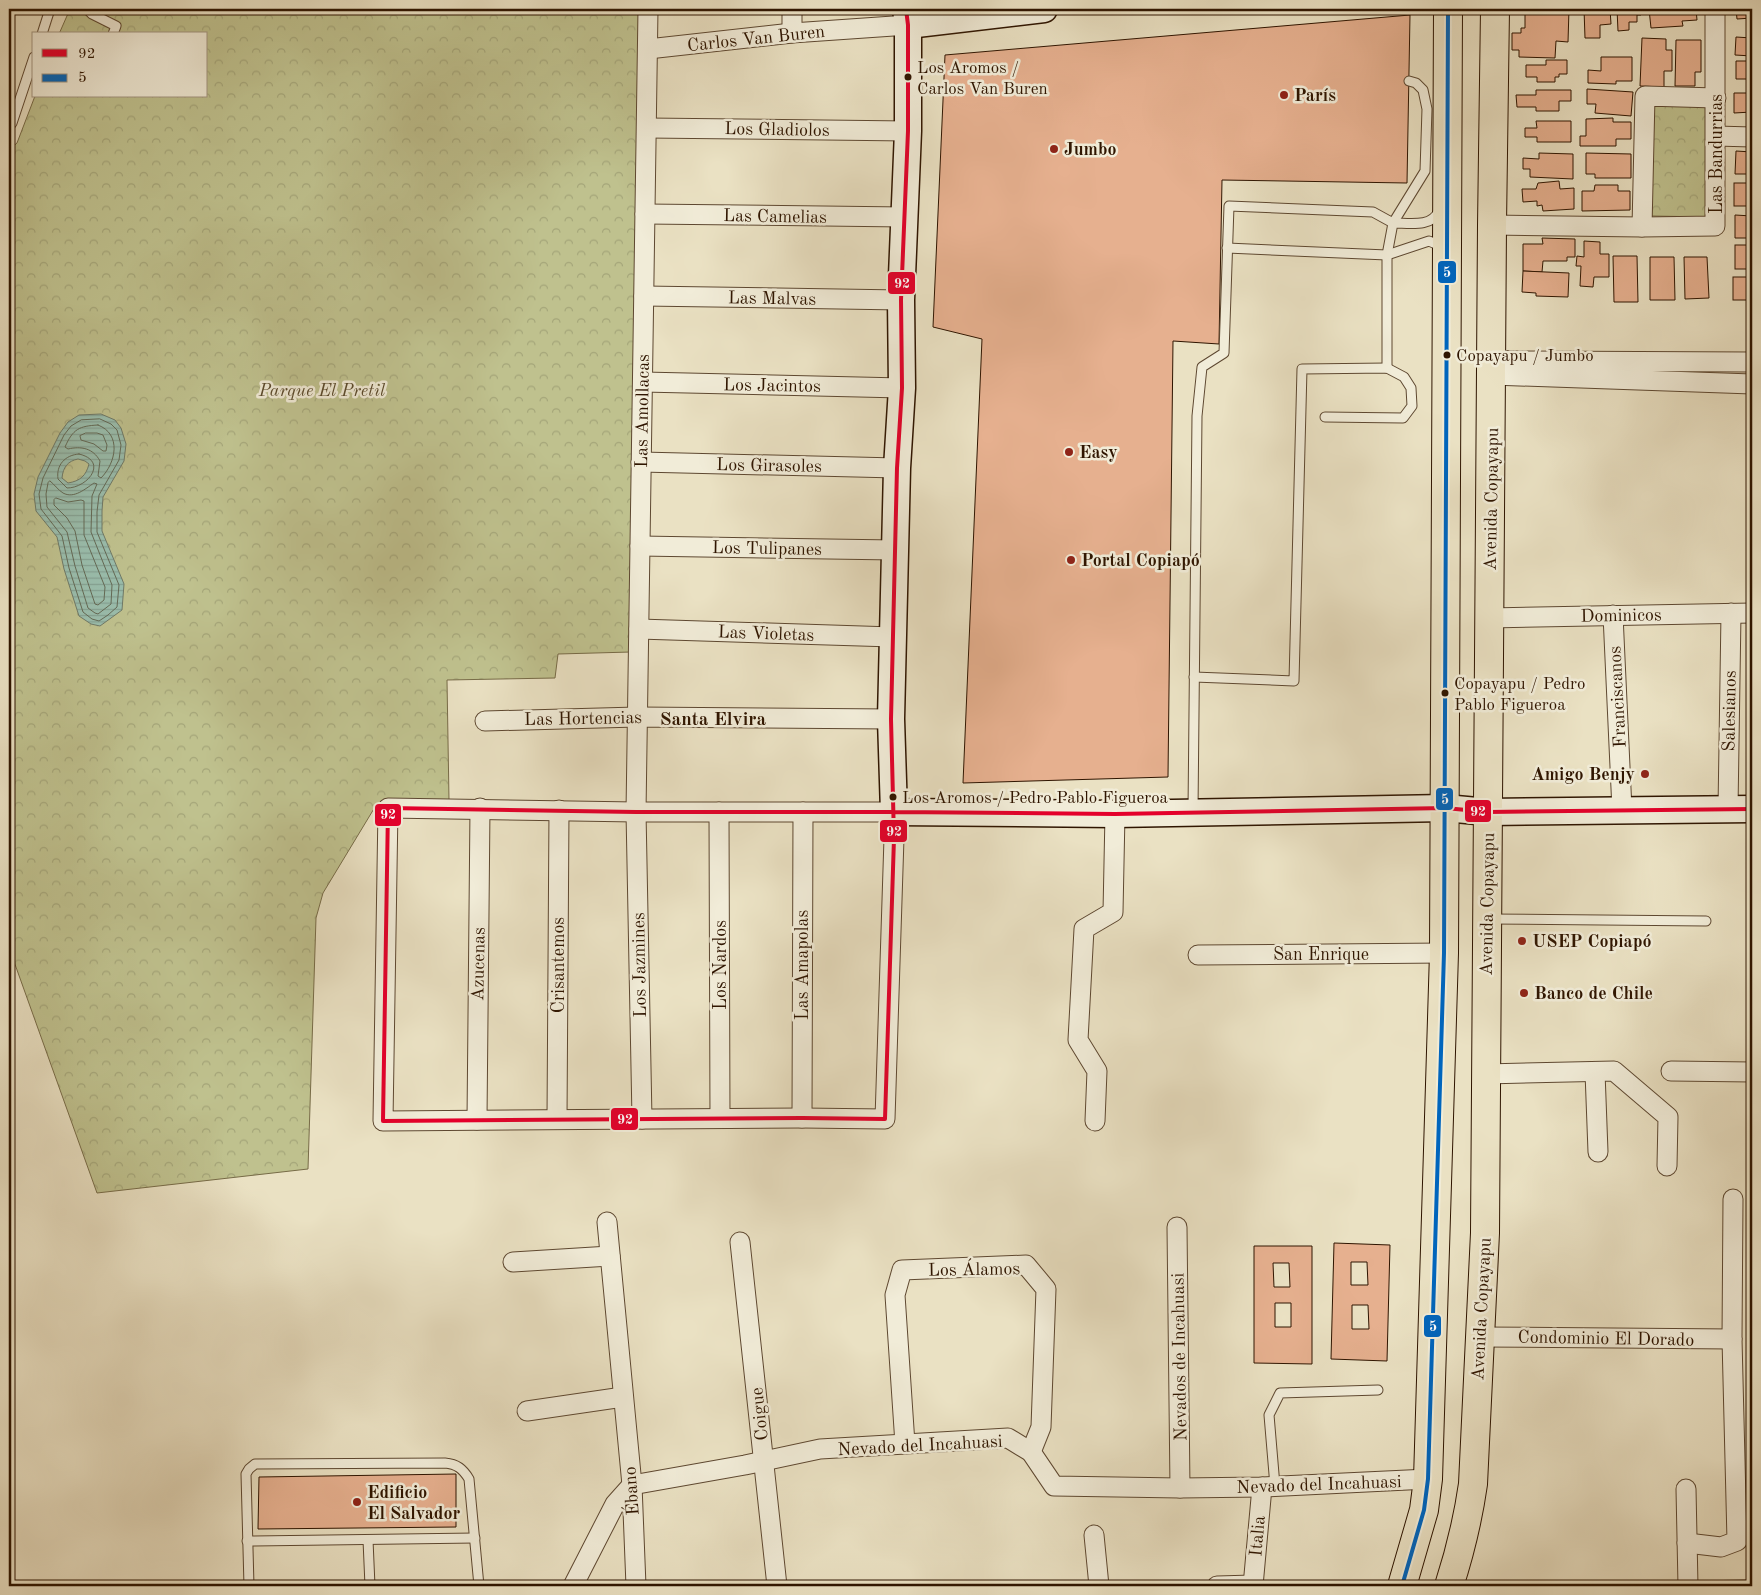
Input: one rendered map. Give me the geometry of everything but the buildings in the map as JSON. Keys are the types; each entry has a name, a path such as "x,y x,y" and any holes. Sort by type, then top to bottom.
{"highway":[{"path":"1402,1586 1424,1510 1428,1479 1444,953 1448,9"},
{"name":"Avenida Copayapu","path":"1450,1586 1469,1513 1473,1484 1485,1233 1495,9"},
{"path":"1446,558 1490,559"}],"street":[{"name":"Las Amollacas","path":"636,812 648,9"},
{"path":"792,9 792,33"},
{"name":"Carlos Van Buren","path":"648,49 792,33 907,17 1044,9"},
{"name":"Las Bandurrias","path":"1492,225 1642,228 1715,226 1715,9"},
{"path":"907,17 908,131 901,300 902,388 897,468 891,719 894,812 894,838 885,1119 720,1118 383,1121 388,808 636,812 894,812 1115,814 1445,808 1488,812 1740,809"},
{"path":"1642,228 1645,96 1716,98"},
{"name":"Los Gladiolos","path":"647,128 908,131"},
{"path":"1716,136 1752,137"},
{"name":"Las Camelias","path":"645,214 905,217"},
{"name":"Las Malvas","path":"644,296 901,300"},
{"path":"1492,367 1515,361 1752,362"},
{"path":"1492,367 1752,384"},
{"name":"Los Jacintos","path":"643,382 902,388"},
{"name":"Los Girasoles","path":"641,462 897,468"},
{"name":"Los Tulipanes","path":"640,546 895,550"},
{"name":"Salesianos","path":"1731,613 1740,809"},
{"name":"Dominicos","path":"1490,618 1752,613"},
{"name":"Franciscanos","path":"1613,615 1622,810"},
{"name":"Las Violetas","path":"639,629 893,638"},
{"name":"Las Hortencias","path":"486,721 637,717 891,719"},
{"name":"Azucenas","path":"477,1120 480,808"},
{"name":"Crisantemos","path":"558,1120 559,810"},
{"name":"Los Jazmines","path":"636,812 642,1119"},
{"name":"Los Nardos","path":"719,812 720,1118"},
{"name":"Las Amapolas","path":"802,1118 803,812"},
{"path":"1095,1121 1097,1071 1078,1040 1084,929 1113,912 1115,814"},
{"name":"San Enrique","path":"1198,955 1444,953"},
{"path":"1485,1074 1614,1071 1668,1117 1667,1166"},
{"path":"1671,1071 1752,1072"},
{"path":"1595,1072 1598,1152"},
{"path":"1687,1542 1721,1547 1737,1541 1732,1339 1734,1199"},
{"name":"Ébano","path":"607,1222 632,1485 636,1586"},
{"name":"Nevados de Incahuasi","path":"1177,1227 1180,1488"},
{"name":"Coigue","path":"740,1242 777,1586"},
{"path":"512,1262 610,1256"},
{"name":"Los Álamos","path":"905,1444 895,1295 902,1270 1026,1265 1046,1289 1042,1427 1031,1452"},
{"name":"Condominio El Dorado","path":"1480,1337 1732,1339"},
{"path":"527,1411 623,1397"},
{"name":"Nevado del Incahuasi","path":"632,1485 820,1449 1008,1438 1031,1452 1054,1486 1180,1488 1428,1479"},
{"path":"573,1586 615,1504 632,1485"},
{"name":"Italia","path":"1253,1586 1268,1486"},
{"path":"1686,1489 1688,1586"},
{"path":"1094,1535 1099,1586"},
{"path":"1217,1586 1253,1586"}],"lane":[{"path":"43,32 50,9"},
{"path":"87,9 92,14 116,26 114,32"},
{"path":"9,127 32,63"},
{"path":"1386,368 1387,255 1393,223 1425,171 1427,109 1423,90 1416,83 1409,81"},
{"path":"1193,813 1197,416 1202,367 1224,354 1229,206 1373,212 1393,223 1428,223 1436,217 1448,193"},
{"path":"1227,248 1387,255 1429,241 1436,244 1447,262"},
{"path":"1194,677 1294,681 1302,369 1386,368 1404,377 1411,388 1412,406 1403,418 1325,416"},
{"path":"1487,919 1706,920"},
{"path":"1268,1486 1269,1415 1280,1393 1378,1390"},
{"path":"249,1586 246,1474 249,1468 255,1464 453,1464 465,1472 469,1479 479,1586"},
{"path":"247,1541 475,1538"},
{"path":"368,1540 370,1586"},
{"path":"1693,1586 1752,1584"}],"green space":[{"name":"Parque El Pretil","path":"70,9 640,9 631,652 558,654 555,678 447,680 449,800 375,807 323,893 316,918 308,1169 97,1193 12,956 9,957 9,150 17,143 34,98 208,98 208,32 60,32"},
{"path":"1651,102 1709,103 1709,217 1651,216"}],"water":[{"path":"101,414 115,420 121,428 126,444 124,461 103,497 102,511 102,531 124,584 122,610 100,626 91,624 79,616 64,569 57,537 36,511 34,494 38,477 60,433 68,422 79,415","holes":["78,459 89,464 82,477 68,483 62,478 65,468 71,461"]}],"transit line":[{"name":"92","path":"906,9 908,25 908,131 901,300 902,388 897,468 891,719 894,838 885,1119 383,1121 388,808 636,812 894,812 1115,814 1445,808 1488,812 1752,809"},
{"name":"5","path":"1402,1586 1424,1510 1428,1479 1444,953 1448,9"}],"place":[{"name":"Los Aromos / Carlos Van Buren","path":"908,77"},
{"name":"París","path":"1284,95"},
{"name":"Jumbo","path":"1054,149"},
{"name":"Copayapu / Jumbo","path":"1447,355"},
{"name":"Easy","path":"1069,452"},
{"name":"Portal Copiapó","path":"1071,560"},
{"name":"Copayapu / Pedro Pablo Figueroa","path":"1445,693"},
{"name":"Amigo Benjy","path":"1645,774"},
{"name":"Los Aromos / Pedro Pablo Figueroa","path":"893,797"},
{"name":"USEP Copiapó","path":"1522,941"},
{"name":"Banco de Chile","path":"1524,993"},
{"name":"Edificio El Salvador","path":"357,1502"}],"district":[{"name":"Santa Elvira","path":"713,718"}]}
